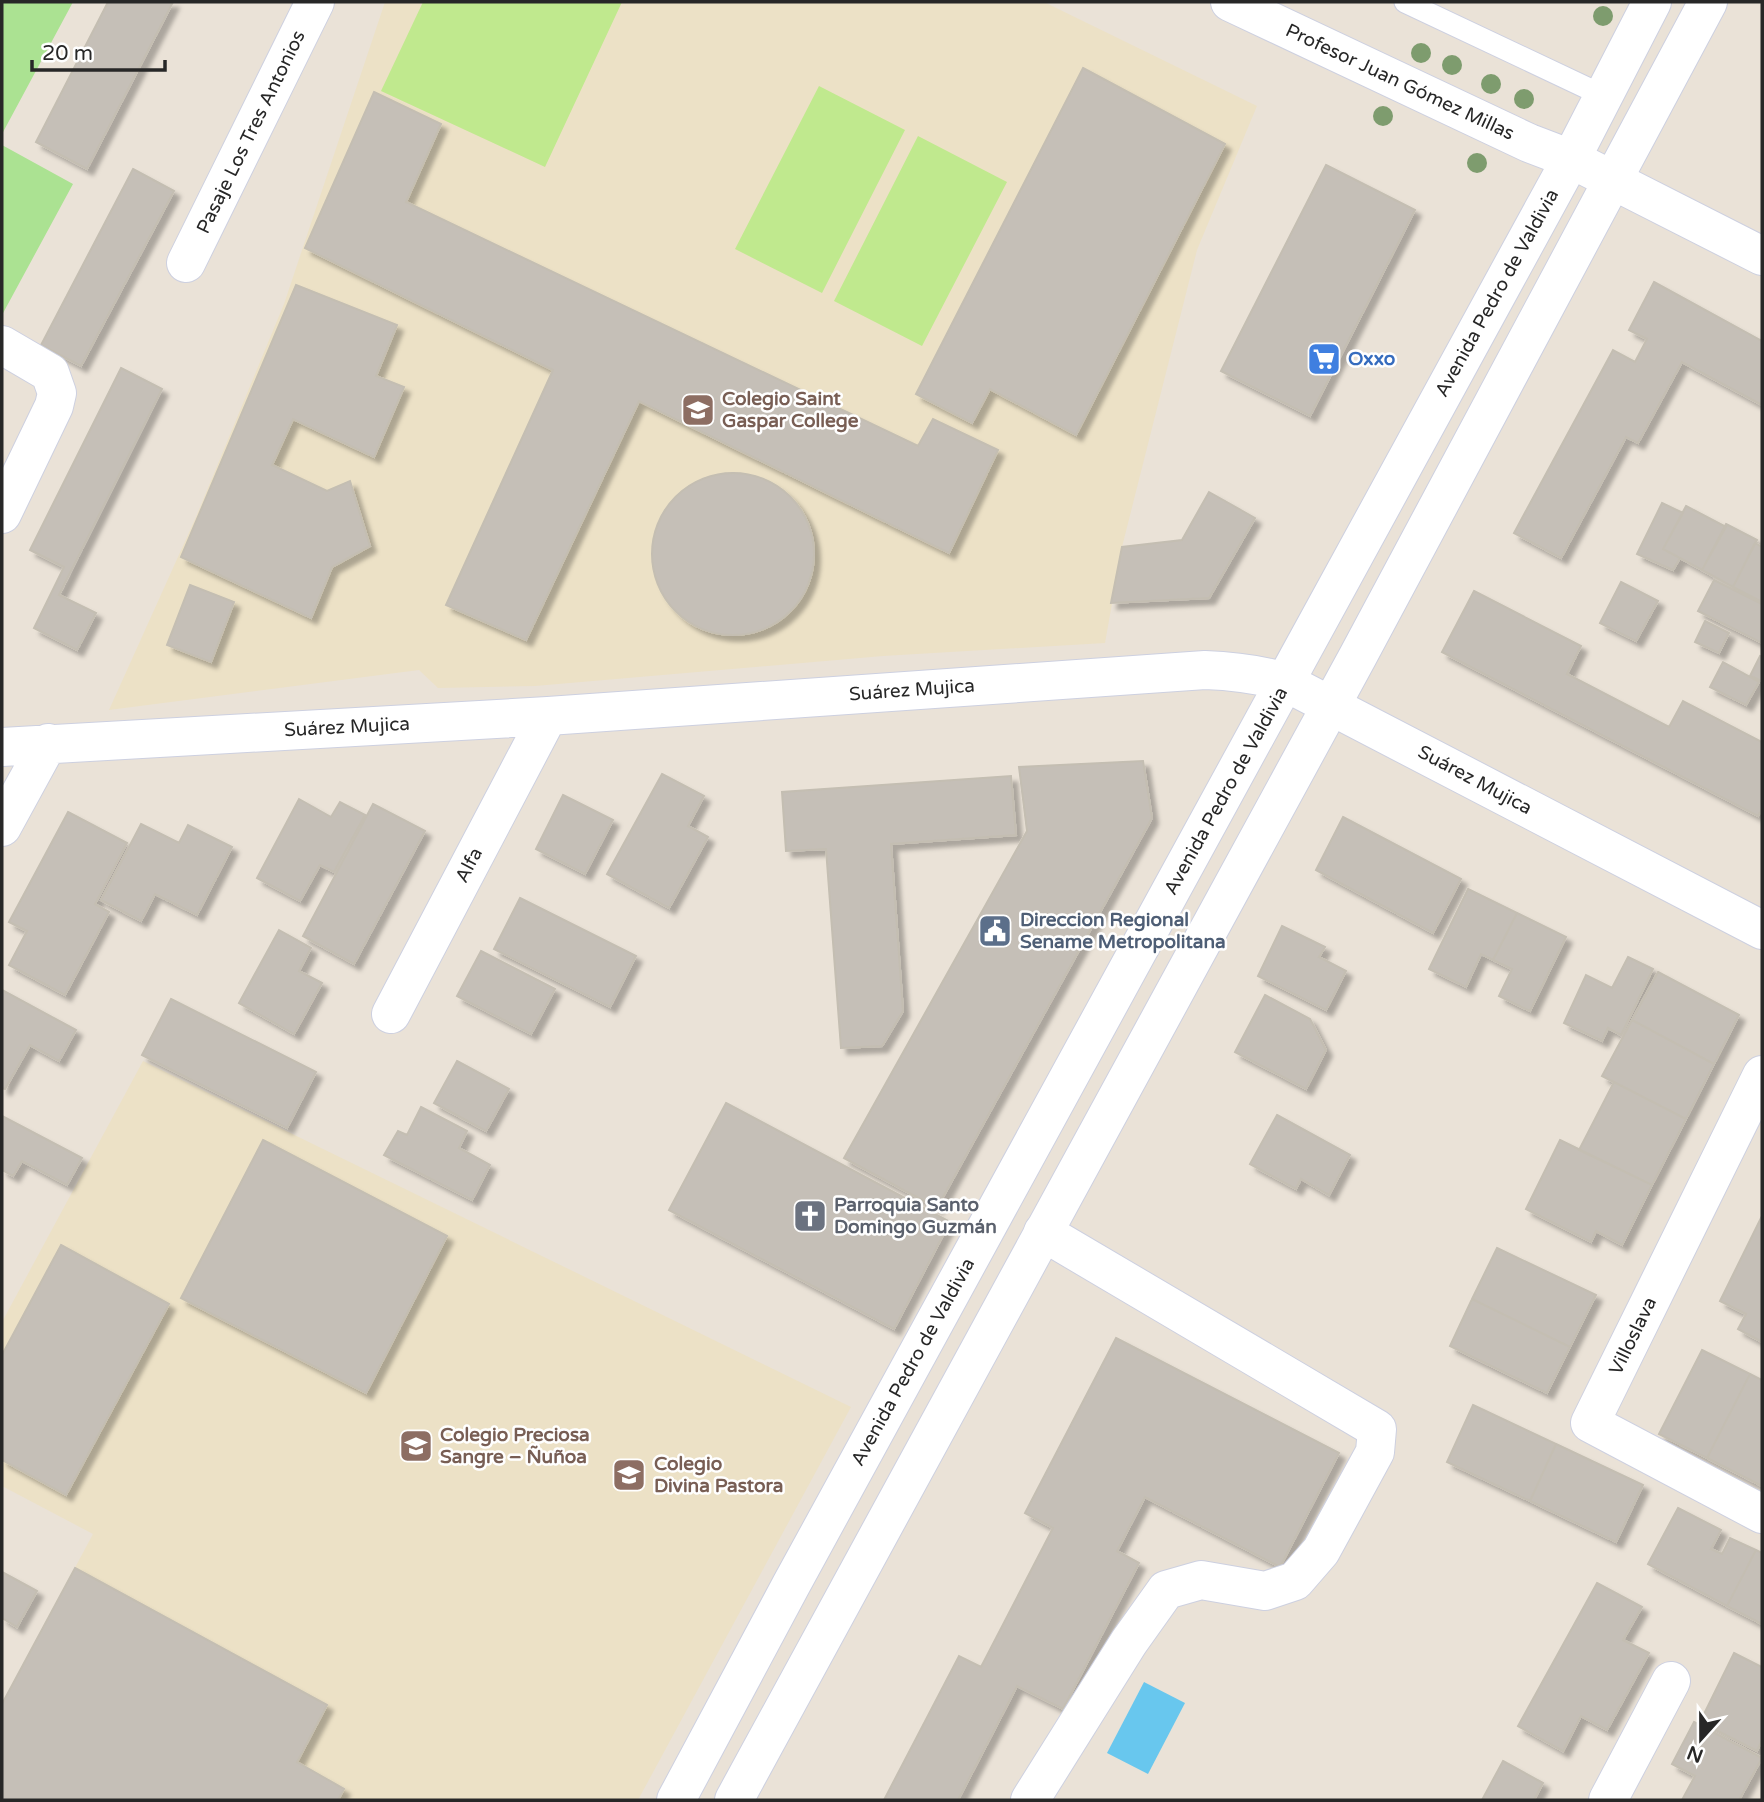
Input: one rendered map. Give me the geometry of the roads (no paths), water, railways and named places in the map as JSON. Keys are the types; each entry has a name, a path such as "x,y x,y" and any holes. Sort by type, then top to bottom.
{"street":[{"name":"Pasaje Los Tres Antonios","path":"186,263 315,2"},
{"name":"Profesor Juan Gómez Millas","path":"1230,2 1529,143 1571,159 1762,256"},
{"name":"Avenida Pedro de Valdivia","path":"688,1796 811,1549 1571,159 1652,2"},
{"path":"734,1800 1331,705 1708,2"},
{"path":"2,345 50,373 57,393 54,406 2,514"},
{"name":"Suárez Mujica","path":"2,747 548,716 1205,670 1252,673 1286,682 1762,930"},
{"name":"Alfa","path":"391,1014 548,716"},
{"path":"2,827 48,743"},
{"name":"Villoslava","path":"1762,1075 1590,1423 1762,1514"},
{"path":"1030,1800 1129,1642 1166,1590 1201,1580 1265,1591 1295,1581 1321,1550 1375,1452 1377,1429 1043,1232"},
{"path":"1608,1800 1671,1681"}],"lane":[{"path":"1405,2 1604,96"}],"water":[{"path":"1144,1682 1185,1703 1148,1774 1107,1753"}],"place":[{"name":"Oxxo","path":"1324,359"},
{"name":"Colegio Saint Gaspar College","path":"698,410"},
{"name":"Direccion Regional Sename Metropolitana","path":"995,931"},
{"name":"Parroquia Santo Domingo Guzmán","path":"810,1216"},
{"name":"Colegio Preciosa Sangre – Ñuñoa","path":"416,1446"},
{"name":"Colegio Divina Pastora","path":"629,1475"}]}
